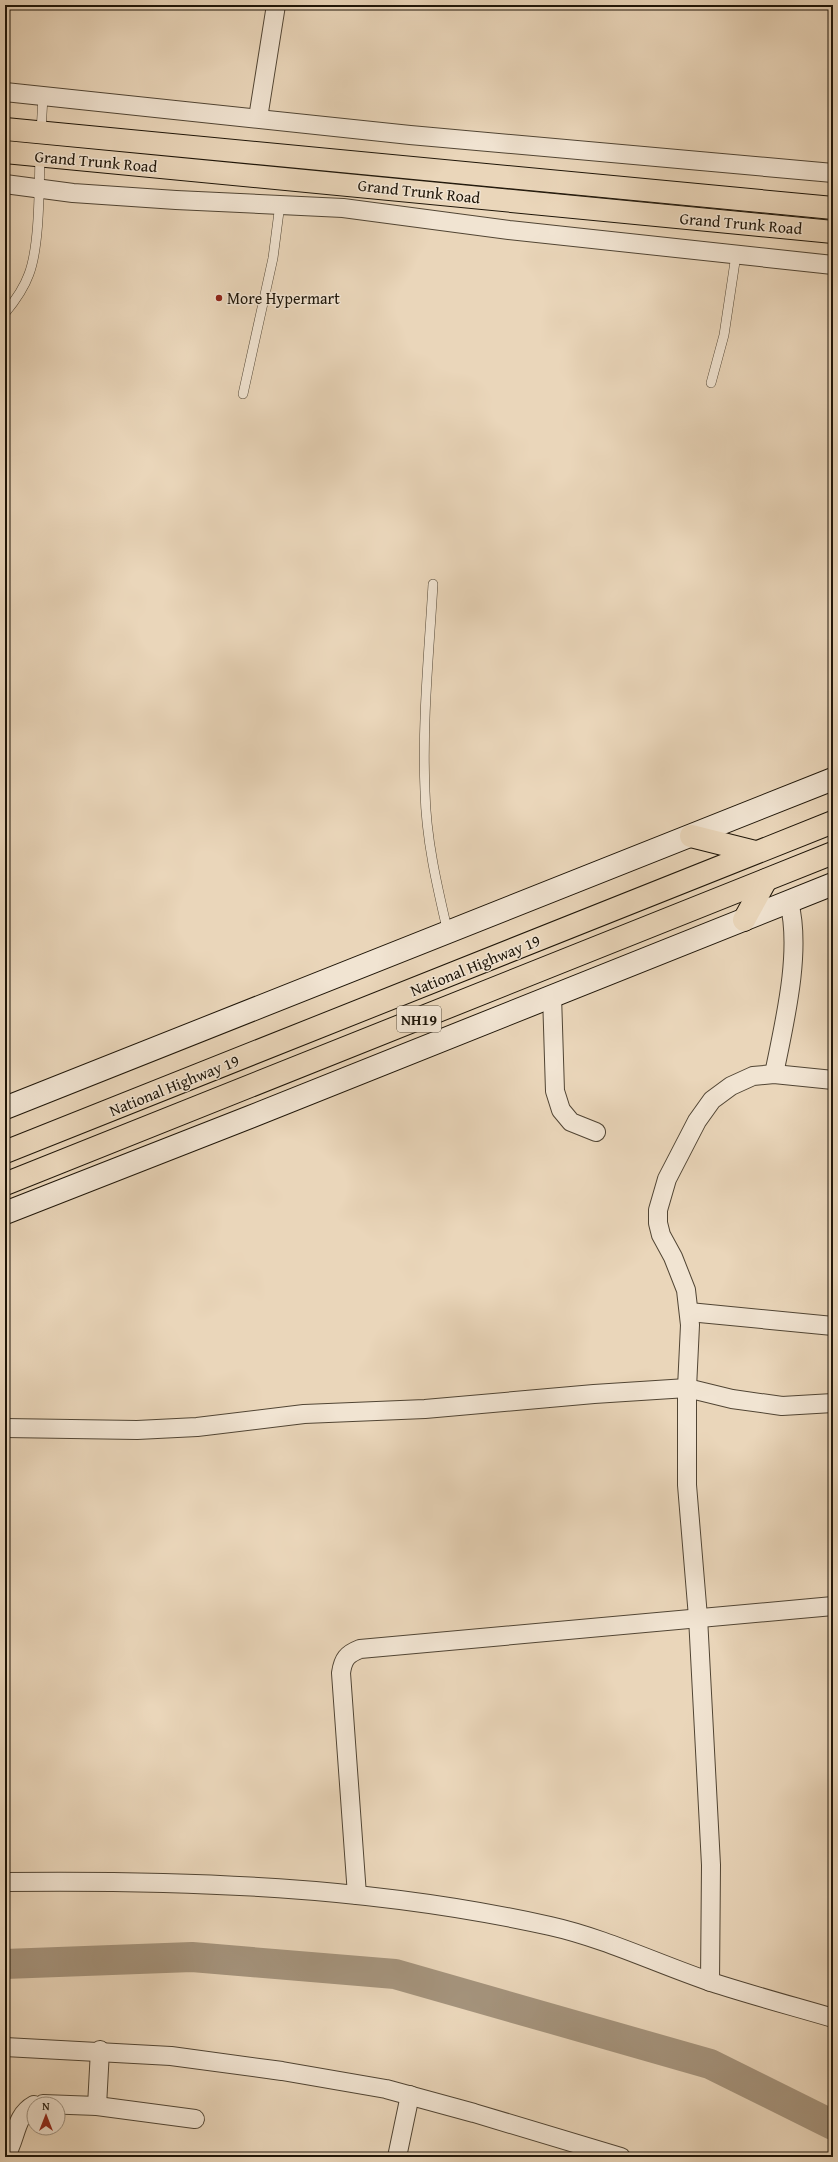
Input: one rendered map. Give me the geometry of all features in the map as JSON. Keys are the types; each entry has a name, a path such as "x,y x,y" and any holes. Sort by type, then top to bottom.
{"highway":[{"name":"Grand Trunk Road","path":"5,128 41,144 833,232"},
{"name":"Grand Trunk Road","path":"5,152 41,144 833,208"},
{"name":"National Highway 19","path":"5,1152 833,822"},
{"path":"691,836 755,852"},
{"name":"NH19","path":"5,1184 833,853"},
{"path":"744,920 766,880"}],"main road":[{"path":"5,1108 833,779"},
{"path":"5,1213 258,1114 552,995 833,884"}],"street":[{"path":"258,118 276,5"},
{"path":"5,92 410,135 833,173"},
{"path":"5,184 39,189 176,200 343,208 509,230 833,265"},
{"path":"774,1074 789,1000 792,914 789,902"},
{"path":"552,995 556,1091 561,1110 571,1122 596,1132"},
{"path":"710,1982 711,1865 698,1617 687,1485 687,1388 690,1325 686,1290 658,1223 658,1210 667,1179 697,1120 712,1100 732,1086 753,1076 774,1074 833,1080"},
{"path":"689,1312 833,1326"},
{"path":"5,1428 137,1430 197,1427 304,1414 425,1409 594,1394 687,1388 732,1399 782,1406 833,1403"},
{"path":"357,1895 341,1673 343,1661 350,1653 360,1649 698,1617 833,1606"},
{"path":"5,1882 166,1882 357,1895 472,1910 553,1926 630,1952 710,1982 833,2018"},
{"path":"5,2046 100,2050 171,2056 282,2071 410,2095 621,2157"},
{"path":"97,2106 100,2050"},
{"path":"397,2157 410,2095"},
{"path":"66,2105 97,2106 195,2119"},
{"path":"5,2157 14,2138 18,2121 26,2110"}],"lane":[{"path":"5,313 16,299 30,273 35,242 39,189 43,96"},
{"path":"243,394 273,258 280,204"},
{"path":"711,383 724,335 736,255"},
{"path":"433,584 424,729 424,792 431,852 448,933"}],"waterway":[{"path":"5,1964 192,1957 395,1974 710,2064 833,2125"}],"place":[{"name":"More Hypermart","path":"219,298"}]}
